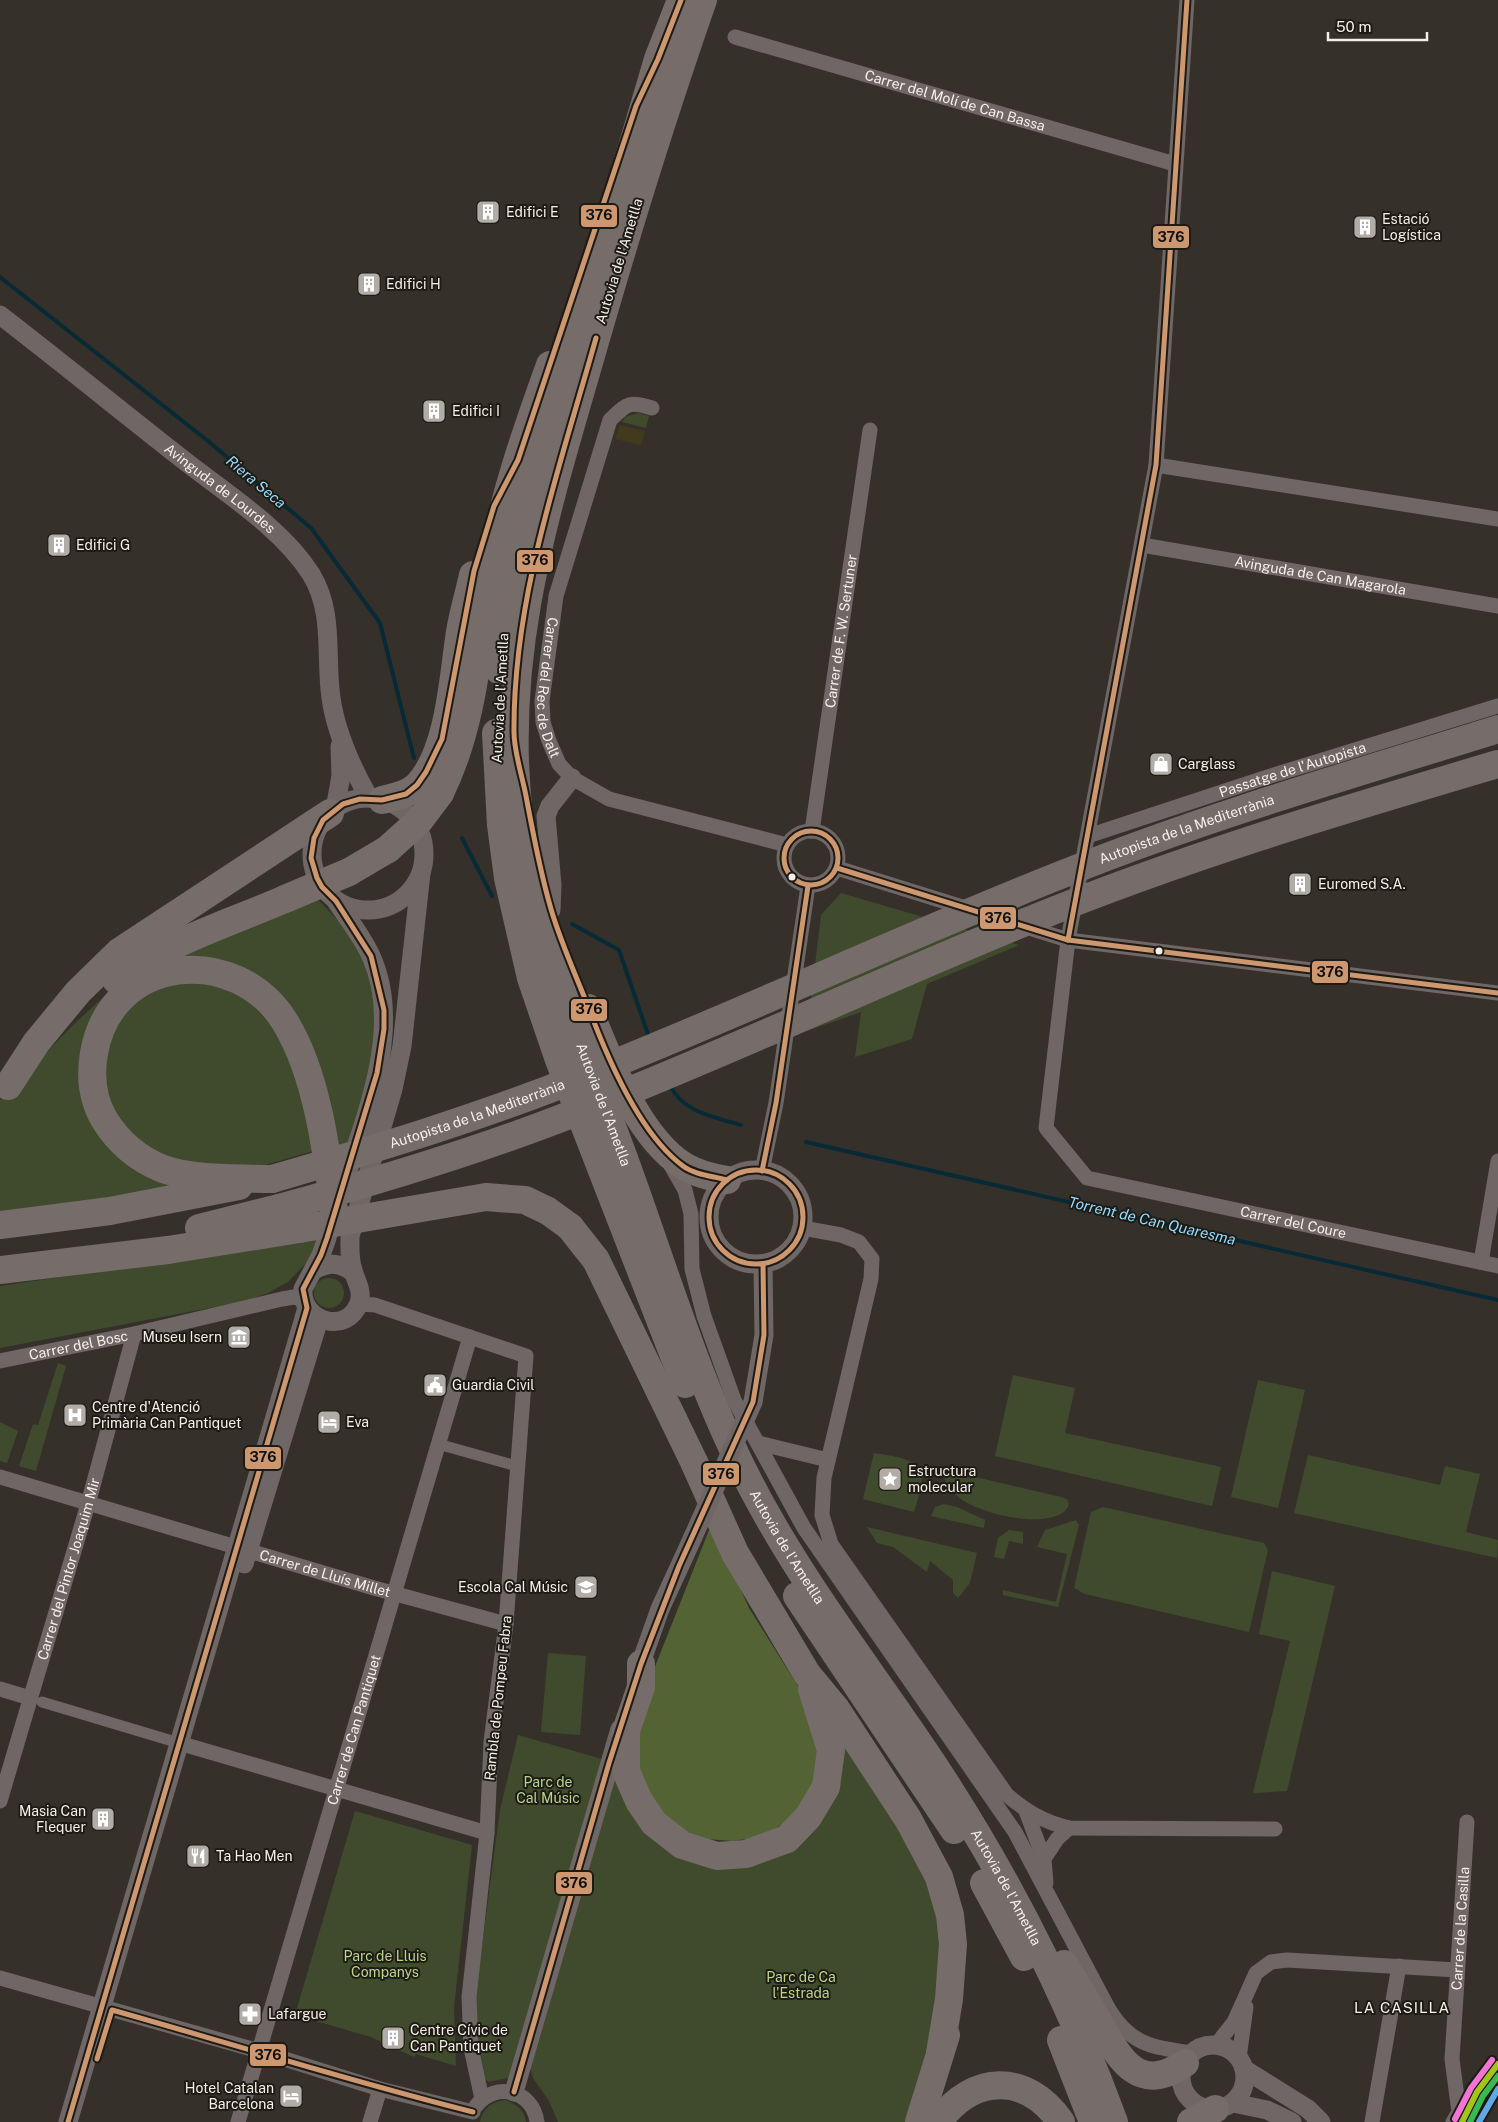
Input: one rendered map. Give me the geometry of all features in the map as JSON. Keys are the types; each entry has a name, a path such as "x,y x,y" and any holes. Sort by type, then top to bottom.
{"highway":[{"name":"Autovia de l'Ametlla","path":"681,0 658,59 549,428 519,540 508,593 500,648 496,733 501,826 508,878 531,978 559,1060 639,1267 721,1466 745,1513 825,1641 961,1843 1021,1951 1069,2058 1093,2122"},
{"name":"Autovia de l'Ametlla","path":"703,0 671,92 619,256 539,540 519,647 514,734 520,823 533,890 545,937 702,1375 734,1453 767,1516 805,1577 936,1768 1022,1911 1076,2027 1114,2122"},
{"path":"4,1089 80,1011 128,971 182,940 333,880 373,859 404,835 440,793 453,767 471,704 492,560 505,502 636,106 658,59"},
{"path":"375,799 406,794 417,785 426,772 442,739 453,688 461,630 474,571 494,506 518,460"},
{"name":"Autopista de la Mediterrània","path":"0,1225 110,1211 272,1179 430,1131 577,1079 1071,871 1210,820 1498,729"},
{"path":"514,734 536,853 551,910 601,1040 629,1097 657,1142 683,1166 692,1171 727,1180"},
{"path":"0,1258 168,1234 280,1208 427,1165 561,1118 1030,920 1222,849 1327,814 1498,764"},
{"path":"4,1089 42,1036 84,986 119,952 333,811"},
{"path":"272,1179 226,1178 165,1169 132,1152 110,1129 97,1104 92,1086 96,1042 110,1012 122,997 136,986 169,972 199,969 214,971 252,988 276,1010 293,1038 307,1073 324,1146 334,1211"},
{"path":"0,1270 168,1250 486,1197 524,1200 548,1211 570,1227 586,1244 596,1260 694,1462 735,1553 807,1674 836,1708 908,1820 939,1877 950,1914 953,1944 949,1999 940,2053"},
{"path":"641,1664 641,1687 626,1731 626,1771 639,1801 654,1823 682,1845 717,1856 746,1854 787,1839 808,1817 826,1787 831,1750 807,1674"},
{"path":"916,1774 955,1873 963,1927 964,1953 956,2004 919,2122"},
{"path":"1022,1911 1063,1961 1125,2063 1141,2074 1152,2076 1172,2072 1189,2058"},
{"path":"938,2122 958,2099 971,2091 997,2085 1024,2089 1038,2097 1050,2107 1060,2122"},
{"path":"1191,2122 1224,2106"}],"street":[{"path":"1068,940 1156,465 1187,0"},
{"name":"Carrer del Molí de Can Bassa","path":"735,38 1175,164"},
{"name":"Avinguda de Lourdes","path":"0,315 239,502 283,541 311,574 327,614 330,688 342,754 341,776 333,811"},
{"name":"Carrer del Rec de Dalt","path":"652,408 634,403 628,404 610,420 556,596 542,701 544,722 549,741 559,764 572,778 609,799 787,845"},
{"name":"Carrer de F. W. Sertuner","path":"812,831 870,430"},
{"path":"1156,465 1498,519"},
{"name":"Avinguda de Can Magarola","path":"1142,545 1498,606"},
{"name":"Passatge de l'Autopista","path":"1088,836 1273,775 1498,706"},
{"name":"Avinguda de Lourdes","path":"337,724 359,781 375,799"},
{"path":"551,910 552,885 546,816 550,806 572,778"},
{"path":"68,2122 106,2008 242,1549 310,1309 305,1284 314,1270 327,1238 377,1073 384,1030 384,1010 371,956 336,901 322,887 313,868 311,858 314,838 318,829 333,811 351,801 375,799 404,812 419,832 424,848 402,1046 393,1089 350,1236 350,1256 353,1272 358,1281 361,1294 359,1304 354,1312 342,1320 330,1322 310,1309"},
{"path":"812,831 825,834 834,843 839,855 838,868 826,882 808,886 796,881 787,871 784,858 787,845 794,838 802,832 812,831"},
{"path":"838,868 1068,940 1498,993"},
{"path":"336,901 345,906 365,910 385,908 403,898 421,873"},
{"path":"762,1171 776,1103 808,886"},
{"name":"Carrer del Coure","path":"1068,940 1046,1128 1087,1178 1498,1266"},
{"path":"657,1142 685,1190 692,1214 692,1269 704,1316 734,1400 804,1528 1015,1832 1120,2027 1145,2045 1189,2058"},
{"path":"1481,1262 1498,1161"},
{"path":"762,1171 777,1175 790,1184 802,1204 803,1228 795,1245 781,1258 763,1264 749,1264 736,1260 725,1253 713,1236 709,1216 711,1203 718,1190 727,1180 738,1174 762,1171"},
{"path":"803,1228 841,1235 858,1242 872,1259 871,1279 824,1478 822,1515 831,1544 1007,1796 1026,1811 1047,1823 1069,1828 1275,1829"},
{"path":"314,1270 330,1263 338,1264 353,1272"},
{"path":"514,2092 609,1763 641,1664 660,1609 752,1402 764,1335 763,1264"},
{"name":"Carrer del Bosc","path":"0,1361 134,1334 282,1299 294,1297 310,1309"},
{"path":"359,1304 375,1305 470,1337"},
{"name":"Carrer del Pintor Joaquim Mir","path":"0,1801 36,1700 134,1334"},
{"name":"Rambla de Pompeu Fabra","path":"470,1337 526,1356 506,1624 491,1742 488,1833 469,1997 471,2048 482,2099"},
{"name":"Carrer de Can Pantiquet","path":"238,2122 470,1337"},
{"path":"758,1443 828,1460"},
{"path":"438,1444 513,1465"},
{"name":"Carrer de Lluís Millet","path":"0,1477 242,1549 506,1624"},
{"path":"0,1689 488,1833"},
{"path":"1026,1811 1044,1859 1047,1889"},
{"name":"Carrer de la Casilla","path":"1453,2122 1459,2112 1452,2059 1467,1822"},
{"path":"1044,1859 1057,1839 1069,1828"},
{"path":"1216,2045 1234,2022 1256,1973 1272,1962 1287,1960 1457,1970"},
{"path":"1372,2122 1398,1966"},
{"path":"0,1978 258,2051 472,2117 482,2099 492,2093 514,2092 525,2098 532,2106 537,2122"},
{"path":"1224,2106 1244,2084 1241,2064 1248,1991"},
{"path":"79,2122 106,2008"},
{"path":"1292,2122 1284,2116 1267,2110 1200,2106 1189,2097 1181,2077 1189,2058 1204,2047 1216,2045 1229,2049 1241,2064 1308,2109 1321,2122"},
{"path":"370,2122 380,2089"}],"green space":[{"path":"638,413 649,416 646,428 622,422 625,417"},
{"path":"841,893 1019,945 927,984 912,1039 855,1057 861,1012 807,1031 821,915"},
{"path":"314,896 341,924 355,942 368,966 375,990 376,1040 366,1092 352,1142 331,1147 300,1033 188,961 90,1032 123,1155 170,1186 103,1200 0,1212 0,1100 74,1024 109,992 137,971"},
{"path":"171,980 240,989 286,1044 301,1094 313,1151 258,1167 223,1166 167,1160 146,1150 106,1105 99,1070 126,1004"},
{"path":"317,1239 315,1249 309,1260 288,1282 268,1293 246,1301 0,1348 0,1286"},
{"path":"329,1278 340,1282 344,1293 340,1304 329,1308 318,1304 314,1293 318,1282"},
{"path":"58,1363 66,1366 36,1471 19,1466 33,1424 38,1425"},
{"path":"1013,1375 1075,1388 1065,1433 1221,1467 1212,1506 995,1456"},
{"path":"1258,1380 1305,1390 1278,1508 1231,1497"},
{"path":"0,1422 18,1431 7,1463 0,1461"},
{"path":"874,1453 910,1461 920,1470 922,1477 921,1486 914,1512 863,1499"},
{"path":"1308,1455 1440,1485 1445,1466 1480,1474 1466,1532 1498,1540 1497,1558 1294,1513"},
{"path":"946,1470 1061,1497 1067,1499 1069,1504 1061,1514 1044,1519 1022,1519 999,1515 976,1507 958,1497 947,1484"},
{"path":"944,1504 957,1507 985,1520 984,1528 931,1516 935,1507"},
{"path":"1103,1507 1264,1543 1268,1550 1249,1632 1085,1594 1074,1588 1091,1512"},
{"path":"1076,1520 1079,1525 1058,1607 1003,1595 1003,1590 1056,1602 1067,1554 1037,1547 1045,1530"},
{"path":"711,1525 749,1608 806,1699 820,1756 814,1785 791,1819 762,1837 732,1841 692,1838 662,1821 626,1740"},
{"path":"867,1527 977,1553 970,1583 958,1598 953,1593 953,1580 930,1561 927,1572 893,1547 877,1543"},
{"path":"1009,1530 1023,1532 1023,1544 1009,1541 1004,1559 994,1557 998,1538"},
{"path":"1272,1571 1335,1586 1287,1791 1253,1793 1290,1641 1259,1634"},
{"path":"548,1653 586,1656 580,1735 541,1732"},
{"name":"Parc de Ca l'Estrada","path":"837,1730 930,1874 943,1947 936,2016 908,2122 558,2122 549,2101 533,2078 530,2066 615,1767 685,1851 790,1843"},
{"name":"Parc de Cal Músic","path":"518,1735 602,1759 511,2071 508,2078 488,2082 479,2071 474,2006 500,1810"},
{"name":"Parc de Lluis Companys","path":"355,1811 472,1845 454,2007 456,2066 416,2054 414,2057 371,2037 295,2015"},
{"path":"506,2100 519,2108 524,2114 526,2122 480,2122 483,2113 489,2106"}],"sand":[{"path":"620,425 645,431 641,445 615,439"}],"waterway":[{"name":"Riera Seca","path":"0,277 208,441 311,528 380,623 414,758"},
{"name":"Riera Seca","path":"462,838 492,896"},
{"name":"Riera Seca","path":"572,924 619,950 650,1040"},
{"name":"Torrent de Can Quaresma","path":"670,1085 682,1102 710,1116 741,1125"},
{"name":"Torrent de Can Quaresma","path":"806,1142 1498,1300"}],"transit line":[{"name":"376","path":"68,2122 307,1308 303,1289 321,1255 327,1238 377,1073 384,1029 384,1010 371,956 336,901 322,887 317,878 311,858 314,838 323,820 343,804 360,799 382,800 406,794 417,785 426,772 442,739 474,571 494,506 518,460 636,106 658,59 681,0"},
{"name":"376","path":"1068,940 1156,465 1187,0"},
{"name":"376","path":"596,338 554,484 530,582 521,632 516,682 515,747 540,867 555,923 601,1040 619,1080 654,1137 668,1153 688,1169 727,1180"},
{"name":"376","path":"811,831 821,833 830,839 836,848 838,858 836,868 830,877 821,883 811,885 801,883 792,877 786,868 784,858 786,848 792,839 801,833 811,831"},
{"name":"376","path":"837,868 1068,940 1498,993"},
{"name":"376","path":"762,1171 776,1103 808,886"},
{"name":"376","path":"756,1170 774,1174 789,1184 799,1199 803,1217 799,1235 789,1250 774,1260 756,1264 738,1260 723,1250 713,1235 709,1217 713,1199 723,1184 738,1174 756,1170"},
{"name":"376","path":"514,2092 609,1763 641,1664 679,1566 753,1402 764,1335 763,1264"},
{"name":"376","path":"97,2059 112,2010 338,2076 473,2112"},
{"path":"1455,2119 1471,2088 1492,2060"},
{"path":"1462,2122 1477,2092 1498,2064"},
{"path":"1470,2122 1483,2096 1498,2076"},
{"path":"1479,2122 1498,2089"}],"place":[{"name":"Edifici E","path":"488,212"},
{"name":"Estació Logística","path":"1365,227"},
{"name":"Edifici H","path":"369,284"},
{"name":"Edifici I","path":"434,411"},
{"name":"Edifici G","path":"59,545"},
{"name":"Carglass","path":"1161,764"},
{"name":"Euromed S.A.","path":"1300,884"},
{"name":"Museu Isern","path":"239,1337"},
{"name":"Guardia Civil","path":"435,1385"},
{"name":"Centre d'Atenció Primària Can Pantiquet","path":"75,1415"},
{"name":"Eva","path":"329,1422"},
{"name":"Estructura molecular","path":"890,1479"},
{"name":"Escola Cal Músic","path":"586,1587"},
{"name":"Masia Can Flequer","path":"103,1819"},
{"name":"Ta Hao Men","path":"198,1856"},
{"name":"Lafargue","path":"250,2014"},
{"name":"Centre Cívic de Can Pantiquet","path":"393,2038"},
{"name":"Hotel Catalan Barcelona","path":"291,2096"}],"district":[{"name":"LA CASILLA","path":"1402,2008"}]}
